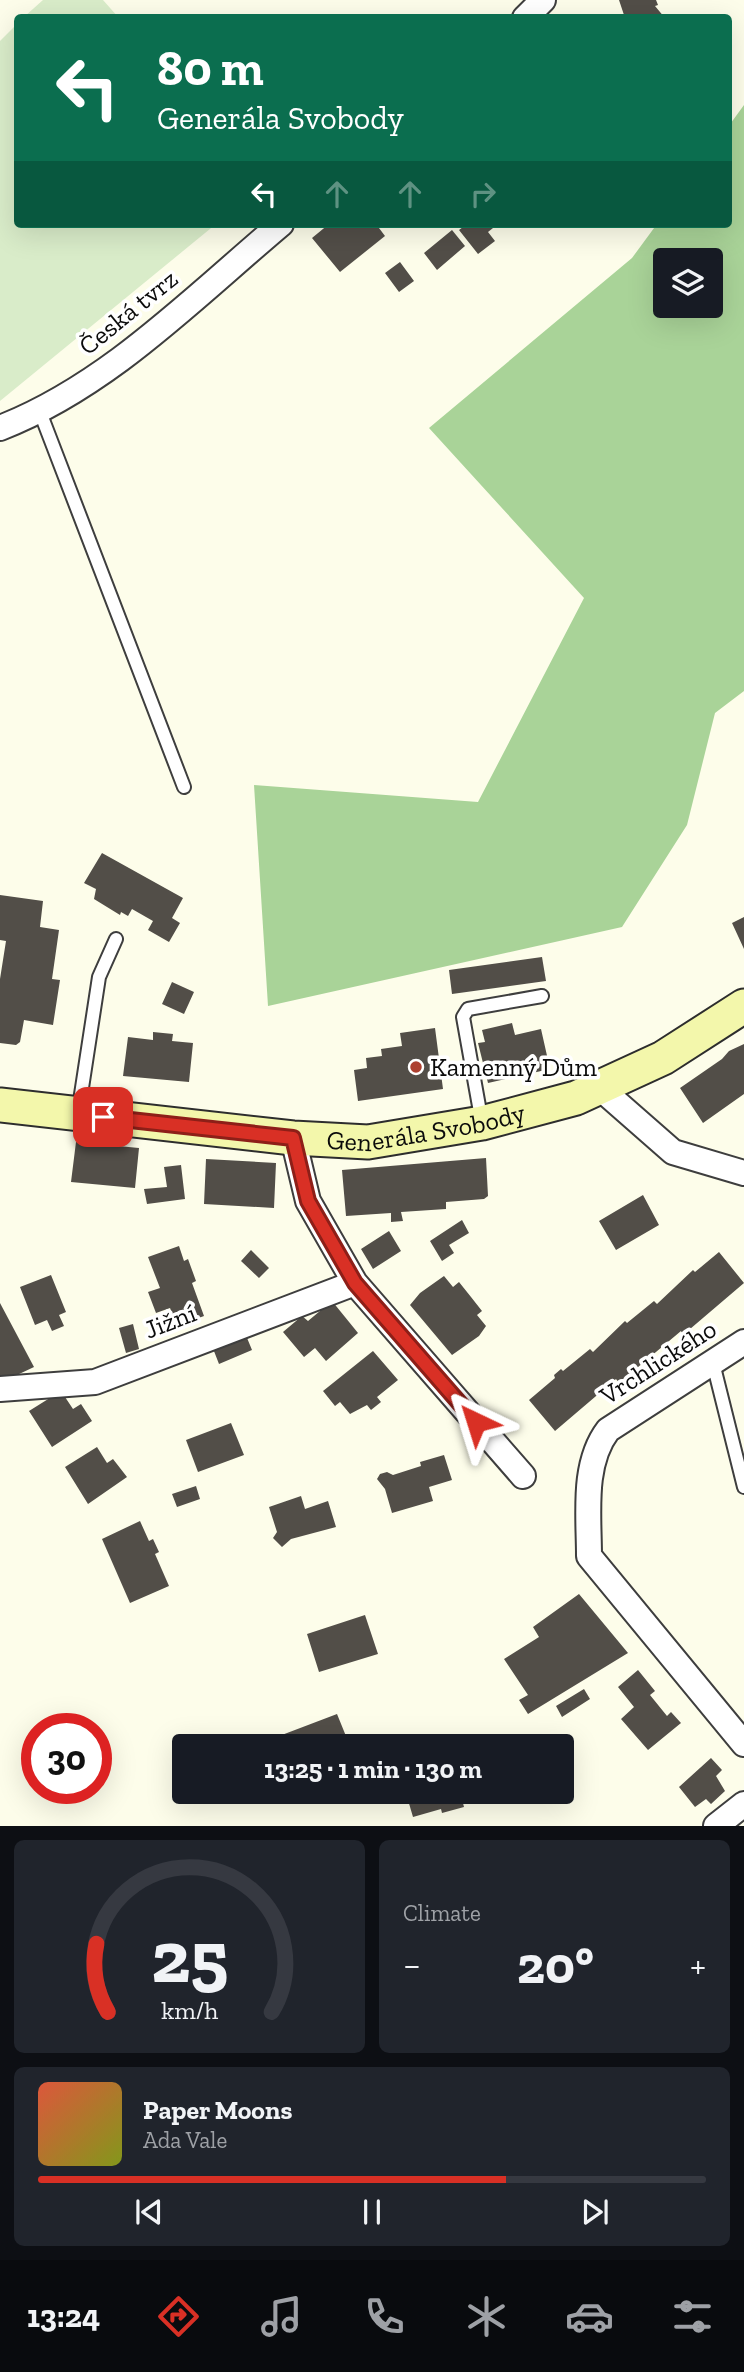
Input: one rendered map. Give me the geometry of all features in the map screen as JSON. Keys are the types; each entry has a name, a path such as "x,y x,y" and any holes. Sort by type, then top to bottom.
{"main road":[{"name":"Generála Svobody","path":"0,1105 293,1138 368,1142 482,1123 576,1098 663,1058 744,1006"}],"street":[{"path":"528,14 543,0"},
{"name":"Česká tvrz","path":"0,428 40,412 126,354 276,228"},
{"path":"600,1087 673,1152 744,1172"},
{"path":"293,1138 308,1201 355,1283 523,1476"},
{"name":"Jižní","path":"0,1389 95,1382 355,1283"},
{"name":"Vrchlického","path":"744,1342 608,1430 597,1444 589,1483 589,1556 744,1744"},
{"path":"716,1826 744,1804"}],"lane":[{"path":"40,412 184,787"},
{"path":"78,1114 99,977 116,939"},
{"path":"482,1123 463,1017 468,1009 542,996"},
{"path":"713,1363 744,1487"}],"green space":[{"path":"43,0 103,0 115,14 27,14"},
{"path":"14,27 14,228 211,228 0,401 0,41"},
{"path":"744,105 744,691 715,713 687,825 622,927 268,1006 254,785 478,802 584,598 429,428 632,258 654,228 732,228 732,122"}],"building":[{"path":"619,0 656,0 658,5 655,6 662,14 624,14"},
{"path":"324,228 379,228 385,236 340,272 312,238"},
{"path":"493,228 488,232 495,241 478,254 459,230"},
{"path":"452,230 465,246 437,270 424,253"},
{"path":"400,262 414,281 399,292 385,273"},
{"path":"102,853 183,898 172,918 180,923 169,942 148,930 153,921 132,909 128,916 121,912 120,915 94,899 96,889 84,883"},
{"path":"0,895 43,901 40,927 59,930 52,979 60,980 53,1025 24,1020 20,1042 16,1045 0,1043 0,979 6,941 0,940"},
{"path":"744,917 744,949 732,923"},
{"path":"542,957 546,981 452,994 449,970"},
{"path":"172,982 194,992 184,1014 162,1004"},
{"path":"512,1023 515,1035 541,1029 550,1069 488,1083 478,1043 485,1042 482,1030"},
{"path":"435,1028 443,1089 358,1101 354,1070 367,1068 366,1058 382,1056 381,1049 402,1046 400,1033"},
{"path":"153,1032 173,1034 172,1041 193,1043 189,1082 123,1076 128,1037 153,1040"},
{"path":"744,1044 744,1094 703,1123 680,1088 722,1059 729,1051"},
{"path":"76,1142 139,1148 135,1188 71,1182"},
{"path":"486,1158 488,1196 484,1199 446,1202 446,1209 401,1212 403,1221 391,1222 391,1213 346,1216 342,1170"},
{"path":"206,1159 276,1163 274,1208 204,1204"},
{"path":"181,1165 185,1199 147,1204 144,1189 167,1187 164,1167"},
{"path":"643,1195 659,1225 616,1250 599,1221"},
{"path":"462,1220 469,1233 449,1245 454,1253 442,1261 430,1241"},
{"path":"389,1231 401,1251 373,1269 361,1249"},
{"path":"179,1246 184,1261 188,1259 196,1281 192,1283 204,1316 177,1326 170,1308 156,1313 148,1292 160,1288 148,1257"},
{"path":"251,1250 269,1268 259,1278 241,1261"},
{"path":"719,1252 744,1283 683,1335 681,1331 619,1383 616,1379 555,1431 529,1400 555,1378 554,1375 561,1369 563,1371 590,1349 593,1352 625,1321 627,1323 654,1301 657,1304 693,1270 695,1272"},
{"path":"51,1275 66,1312 59,1315 64,1326 52,1331 47,1320 35,1325 20,1287"},
{"path":"444,1276 453,1287 459,1282 482,1311 477,1315 486,1326 479,1336 452,1355 410,1305 420,1293"},
{"path":"332,1301 358,1333 326,1361 315,1348 304,1357 283,1332 302,1316 308,1321"},
{"path":"0,1303 34,1367 0,1383"},
{"path":"133,1324 139,1349 126,1353 119,1328"},
{"path":"245,1333 252,1350 219,1364 212,1346"},
{"path":"373,1351 398,1380 377,1397 381,1402 371,1410 367,1405 350,1414 340,1402 335,1406 323,1391"},
{"path":"61,1391 73,1409 81,1404 92,1421 52,1447 29,1411"},
{"path":"231,1423 244,1455 198,1472 186,1440"},
{"path":"97,1447 107,1463 113,1459 127,1477 88,1504 65,1467"},
{"path":"444,1455 452,1480 429,1487 433,1501 392,1513 385,1489 377,1479 380,1474 387,1472 393,1475 421,1466 420,1462"},
{"path":"196,1486 200,1499 177,1507 172,1494"},
{"path":"301,1496 305,1509 328,1501 336,1527 291,1539 282,1547 273,1538 277,1532 269,1507"},
{"path":"140,1521 149,1541 153,1539 159,1552 155,1554 169,1586 130,1603 102,1539"},
{"path":"579,1594 628,1653 528,1714 519,1700 528,1695 504,1659 539,1637 533,1627"},
{"path":"365,1615 378,1654 319,1672 307,1634"},
{"path":"638,1670 655,1691 650,1695 667,1716 671,1712 681,1723 648,1750 621,1719 634,1707 618,1687"},
{"path":"584,1689 590,1699 562,1717 556,1706"},
{"path":"337,1714 345,1734 284,1734"},
{"path":"711,1758 722,1770 716,1776 725,1791 711,1804 706,1799 695,1807 679,1787"},
{"path":"409,1804 463,1804 464,1807 442,1813 441,1809 413,1817"}],"place":[{"name":"Kamenný Dům","path":"416,1067"}],"route":[{"path":"103,1117 293,1138 308,1201 355,1283 476,1422"}]}
